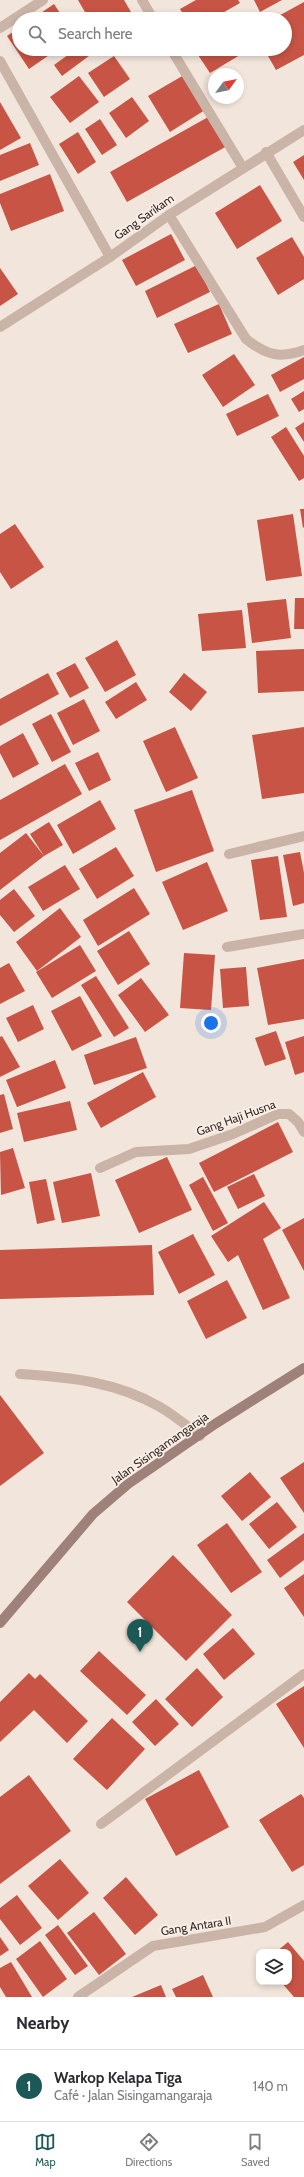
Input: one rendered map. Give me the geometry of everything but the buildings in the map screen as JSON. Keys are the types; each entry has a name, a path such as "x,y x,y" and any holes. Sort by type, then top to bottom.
{"main road":[{"name":"Jalan Sisingamangaraja","path":"0,1623 93,1514 128,1484 304,1368"}],"street":[{"path":"25,12 44,0"},
{"path":"142,0 149,12"},
{"path":"0,28 12,20"},
{"path":"175,56 243,168"},
{"path":"0,61 110,257"},
{"name":"Gang Sarikam","path":"0,327 110,257 169,215 266,152 304,130"},
{"path":"266,152 304,217"},
{"path":"169,215 246,339 258,348 271,354 290,355 304,350"},
{"path":"229,854 304,836"},
{"path":"227,946 304,934"},
{"name":"Gang Haji Husna","path":"100,1168 136,1152 189,1149 233,1134 278,1114 289,1114 298,1122 304,1132"},
{"path":"20,1374 67,1377 104,1384 131,1393 160,1406 200,1436"},
{"path":"101,1824 304,1674"},
{"name":"Gang Antara II","path":"78,1997 153,1946 204,1939 265,1926 304,1905"}],"place":[{"name":"Warkop Kelapa Tiga","path":"140,1652"}]}
